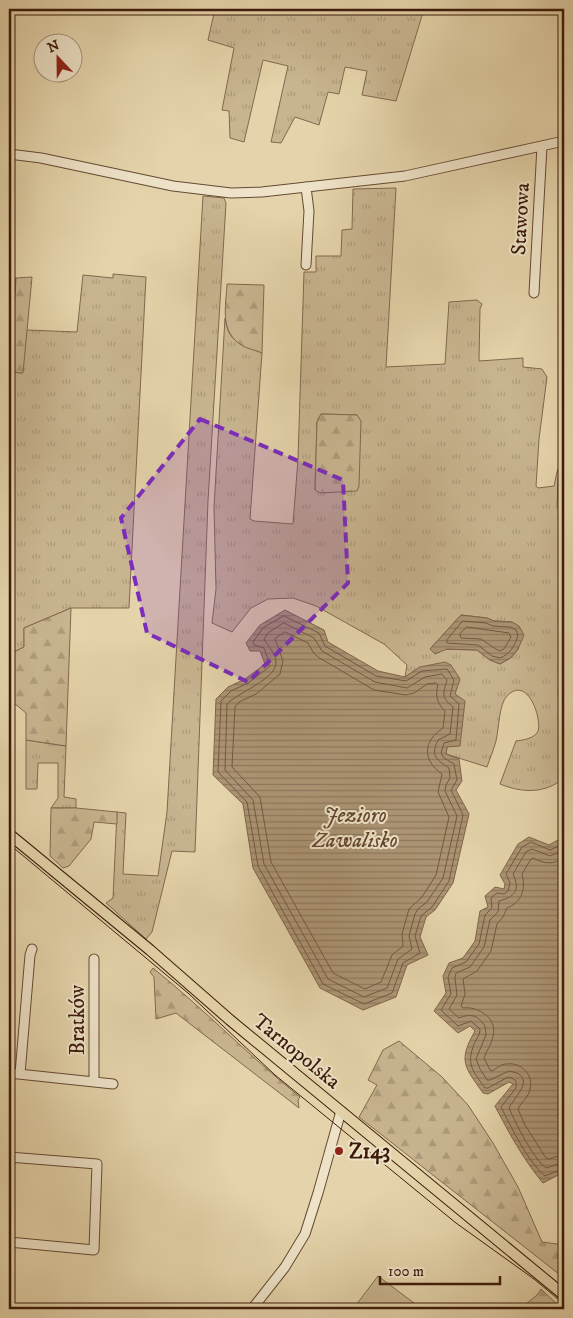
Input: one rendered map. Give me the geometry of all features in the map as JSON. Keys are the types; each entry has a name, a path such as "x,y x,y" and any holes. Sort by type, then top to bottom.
{"main road":[{"name":"Tarnopolska","path":"9,834 564,1294"}],"street":[{"path":"9,154 48,159 173,186 229,193 405,176 564,141"},
{"name":"Stawowa","path":"534,293 542,146"},
{"path":"306,187 309,211 306,265"},
{"path":"20,1074 32,949"},
{"name":"Bratków","path":"94,959 94,1081"},
{"path":"9,1073 113,1084"},
{"path":"252,1309 285,1267 304,1234 310,1220 341,1110"},
{"path":"9,1157 96,1164 94,1250 10,1242 9,1260"}],"highlighted area":[{"path":"200,419 343,480 348,583 248,682 147,633 121,518"}],"green space":[{"path":"215,9 424,9 396,101 362,95 367,71 345,67 339,94 328,92 319,125 295,117 281,143 271,142 288,66 263,60 244,142 230,138 229,111 222,110 234,48 208,40"},
{"path":"396,188 386,367 445,364 449,302 477,300 482,304 480,309 479,361 523,358 523,367 542,369 547,377 539,439 536,486 538,488 554,486 564,452 558,478 557,508 564,510 564,778 549,787 525,790 500,784 516,741 533,737 539,728 533,703 528,695 522,691 515,691 504,700 496,741 487,767 446,754 455,694 420,667 405,677 407,665 384,644 316,606 293,598 268,599 251,608 232,632 212,623 216,589 214,507 225,318 229,333 237,342 262,353 250,519 254,521 293,524 298,459 304,272 316,272 316,256 341,256 342,230 352,229 353,189","holes":["321,414 357,415 315,490 317,422","461,615 512,622 519,648 511,658 500,664 490,660 477,650 430,649"]},
{"path":"203,196 224,198 226,203 208,501 195,852 172,851 152,932 146,939 106,903 113,898 117,812 126,813 123,874 158,876 167,812"},
{"path":"113,274 146,277 129,608 71,608 24,628 24,647 12,653 14,703 9,699 9,279 16,278 10,372 22,373 26,330 77,332 83,275 113,278"},
{"path":"32,277 23,373 10,372 16,278"},
{"path":"227,284 264,285 262,353 243,346 235,341 230,334 225,310"},
{"path":"321,414 357,415 361,421 359,486 357,491 320,493 315,490 317,422"},
{"path":"71,608 66,746 26,740 26,713 14,703 12,653 24,647 24,628"},
{"path":"26,740 66,746 64,797 76,799 76,808 51,808 58,798 58,763 38,763 37,789 26,789"},
{"path":"51,808 76,808 117,812 117,824 94,822 91,839 69,866 63,868 50,856"},
{"path":"153,968 300,1097 298,1100 299,1108 176,1013 156,1019 154,977 150,972"},
{"path":"399,1041 442,1077 468,1105 493,1143 518,1187 542,1242 564,1245 564,1278 359,1117 377,1085 368,1080 383,1050"},
{"path":"378,1276 422,1309 353,1309"},
{"path":"541,1289 562,1309 520,1309 537,1295"}],"water":[{"name":"Jezioro Zawalisko","path":"285,610 324,630 328,642 378,671 405,677 420,667 445,662 451,665 460,679 455,694 465,701 460,746 447,747 446,754 459,759 462,781 456,790 469,814 453,883 435,910 426,917 420,937 428,955 407,965 396,997 363,1010 320,988 253,868 243,804 213,775 216,699 228,687 245,679 265,664 260,651 250,651 246,643 260,625"},
{"path":"461,615 512,622 519,626 524,635 520,645 509,658 500,664 490,660 477,650 447,649 435,654 430,649"},
{"path":"564,828 564,1172 543,1183 511,1136 495,1106 513,1084 509,1082 488,1094 483,1093 471,1076 465,1057 466,1050 475,1031 470,1026 458,1033 434,1011 446,993 443,976 449,963 463,958 475,941 480,911 488,907 485,896 495,887 504,889 505,884 500,875 518,844 529,837 549,845 558,840"}],"tram line":[{"path":"9,844 188,993 275,1075 456,1223 534,1279 564,1304"}],"place":[{"name":"Z143","path":"339,1151"}]}
